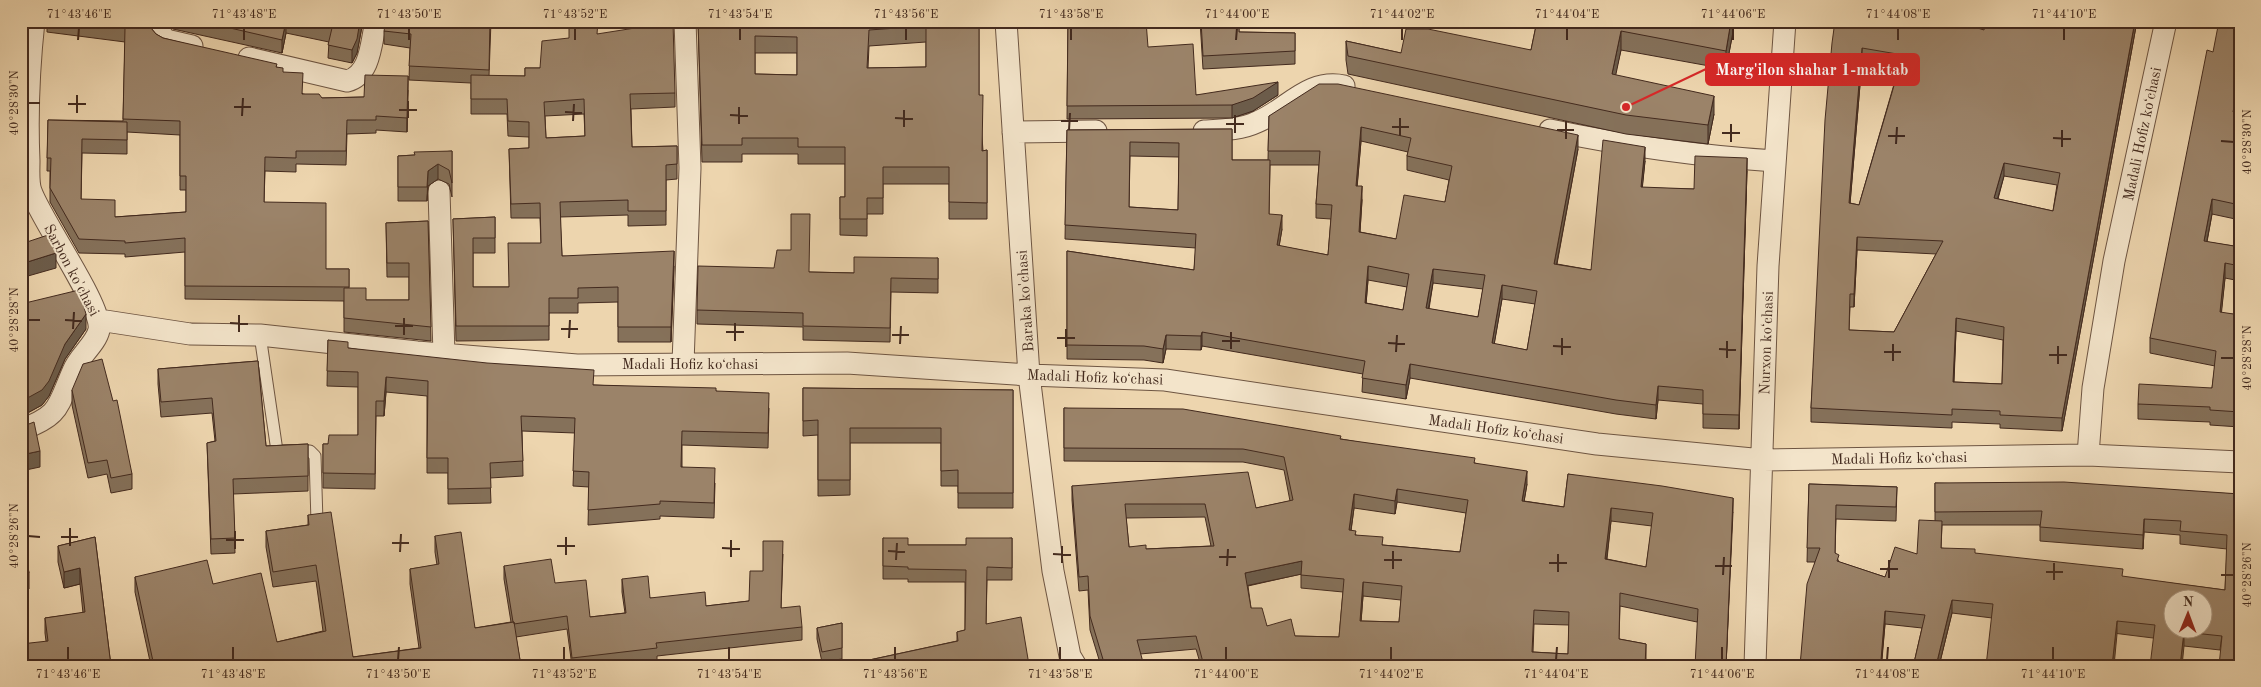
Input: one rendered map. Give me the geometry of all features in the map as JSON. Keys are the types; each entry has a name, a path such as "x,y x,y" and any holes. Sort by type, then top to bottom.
{"street":[{"name":"Sarbon ko'chasi","path":"21,430 45,421 58,407 74,368 99,331 99,320 30,190 25,165 26,52 34,21"},
{"path":"150,21 166,40 347,81 357,78 365,70 376,21"},
{"path":"683,364 690,168 685,21"},
{"name":"Baraka ko'chasi","path":"1006,21 1030,375 1053,571 1068,663"},
{"name":"Nurxon koʻchasi","path":"1755,666 1768,266 1785,21"},
{"name":"Madali Hofiz koʻchasi","path":"2088,454 2093,388 2114,261 2166,21"},
{"path":"1186,131 1234,130 1258,122 1315,86 1340,85 1367,91"},
{"path":"1528,126 1624,146 1694,155 1775,161"},
{"path":"1014,132 1119,131"},
{"path":"439,191 444,354"},
{"name":"Madali Hofiz koʻchasi","path":"99,320 190,334 260,335 444,354 577,365 846,364 1030,375 1165,380 1597,444 1763,460 2088,454 2240,462"}],"lane":[{"path":"260,335 277,451 310,451 314,456 317,522"}],"building":[{"path":"70,21 145,21 156,34 163,38 277,64 276,67 283,68 283,72 303,73 302,94 319,94 322,98 364,97 365,75 408,76 407,118 376,116 376,120 347,120 346,151 296,151 296,158 265,157 264,202 326,203 326,269 349,269 349,287 185,286 185,238 125,243 125,241 79,239 50,188 51,158 47,158 48,120 127,122 127,140 82,139 81,199 115,200 115,217 186,212 186,176 180,176 180,121 123,119 125,28"},
{"path":"200,21 286,21 282,40"},
{"path":"297,21 360,21 357,39 352,50 328,45 332,28"},
{"path":"386,21 490,21 489,70 409,66 411,34 384,31"},
{"path":"569,21 598,21 597,34 673,22 675,93 630,94 632,147 677,146 677,164 666,165 666,211 628,211 628,200 560,202 562,256 674,251 671,327 618,327 618,287 578,288 578,298 549,298 549,326 456,326 453,219 495,217 495,238 473,238 473,287 509,287 508,243 541,243 540,203 511,204 509,149 529,148 529,122 508,121 507,99 471,99 471,75 525,76 525,68 540,68 542,41 569,38","holes":["584,99 585,136 546,138 544,102"]},
{"path":"698,21 979,21 979,95 983,95 982,151 987,150 987,203 949,202 949,167 883,167 883,198 867,198 867,219 840,219 840,197 845,197 845,147 798,147 798,138 742,138 742,145 702,145","holes":["926,26 926,67 867,68 869,30","755,36 797,37 797,75 755,74"]},
{"path":"1068,21 1146,21 1148,47 1193,44 1196,95 1278,82 1253,98 1232,105 1067,106"},
{"path":"1201,21 1239,21 1239,32 1295,33 1295,51 1203,56"},
{"path":"1537,21 1731,21 1726,51 1621,31 1612,74 1714,96 1708,125 1626,115 1348,56 1346,41 1401,53 1406,29 1428,29 1531,50"},
{"path":"1835,21 1955,21 1984,30 1986,21 2135,21 2062,418 2000,415 2000,411 1952,409 1952,415 1811,408 1825,120","holes":["1862,48 1903,55 1859,205 1849,203","2004,163 2060,173 2053,211 1994,198","1857,237 1943,241 1894,332 1849,330 1850,294 1854,294","1956,318 2004,327 2002,384 1953,382"]},
{"path":"2219,21 2240,21 2240,76 2233,112 2240,114 2240,205 2212,199 2204,241 2240,247 2240,266 2225,263 2220,312 2240,315 2240,412 2210,410 2210,407 2138,404 2139,384 2212,388 2216,351 2150,338 2207,50 2213,52"},
{"path":"1319,84 1338,84 1578,135 1554,264 1591,270 1603,140 1645,147 1641,187 1694,189 1695,156 1747,158 1739,415 1703,414 1703,390 1658,386 1656,405 1616,400 1410,364 1406,385 1362,378 1365,361 1202,332 1201,336 1166,335 1163,349 1144,346 1067,345 1067,251 1194,270 1196,234 1065,225 1067,130 1232,129 1232,160 1270,160 1269,214 1282,215 1277,245 1328,255 1332,205 1316,204 1320,151 1268,151 1269,116","holes":["1361,127 1411,138 1407,156 1452,166 1445,202 1404,195 1396,239 1359,232 1362,186 1356,186","1130,142 1179,143 1178,210 1129,207","1368,266 1409,274 1403,310 1365,303","1433,269 1485,275 1478,317 1426,308","1502,285 1537,291 1527,350 1492,343"]},
{"path":"452,151 452,183 449,170 438,164 428,171 427,187 398,187 398,156 415,155 414,152"},
{"path":"791,214 810,214 809,272 854,273 854,257 938,258 938,279 891,278 890,328 803,326 803,313 697,310 698,266 774,268 777,250 791,250"},
{"path":"428,221 431,327 344,318 344,288 366,288 366,300 409,300 409,263 387,263 386,223"},
{"path":"48,235 56,253 21,264 21,244"},
{"path":"79,290 86,314 65,344 49,381 42,390 22,401 21,304"},
{"path":"328,340 348,342 348,348 487,363 594,370 593,385 716,388 716,391 769,393 768,433 682,431 681,467 715,468 714,503 660,501 660,504 588,510 589,472 573,471 575,418 521,416 523,461 490,463 491,488 448,489 448,458 427,458 428,381 386,377 384,401 376,401 375,474 323,473 323,444 328,444 329,435 358,435 358,372 327,371"},
{"path":"102,359 113,401 117,400 132,474 111,478 107,460 88,463 72,390 83,364"},
{"path":"258,361 266,446 308,444 308,476 233,479 235,538 211,539 207,443 216,441 212,398 161,402 158,369"},
{"path":"803,388 1013,390 1013,493 958,493 958,470 941,471 941,428 850,428 850,480 818,480 818,420 803,421"},
{"path":"1064,408 1183,409 1341,436 1340,439 1475,458 1474,463 1527,471 1522,501 1564,507 1568,474 1662,486 1733,498 1726,666 1695,666 1698,609 1620,593 1619,639 1646,644 1645,666 1204,666 1196,636 1137,640 1144,666 1105,666 1090,616 1088,576 1079,577 1072,486 1248,472 1256,508 1293,500 1284,457 1243,449 1064,448","holes":["1397,489 1468,500 1460,552 1382,545 1383,537 1355,535 1356,531 1349,530 1354,494 1395,501","1125,504 1205,504 1214,546 1146,549 1146,545 1129,547","1611,508 1653,513 1646,567 1605,559","1302,561 1301,575 1344,579 1339,637 1295,636 1291,619 1267,626 1262,608 1251,608 1245,573","1363,582 1402,586 1399,622 1360,621","1534,610 1569,612 1568,654 1532,652"]},
{"path":"34,422 40,451 21,455 21,427"},
{"path":"2064,482 2240,494 2240,666 2219,666 2222,636 2214,635 2214,590 2164,590 2164,640 2183,640 2180,666 2150,666 2155,625 2117,621 2112,666 1986,666 1993,604 1952,600 1936,666 1800,666 1807,584 1820,548 1807,548 1809,484 1897,487 1896,507 1836,505 1835,553 1839,555 1837,561 1885,577 1895,547 1917,554 1919,520 1942,521 1941,548 1975,549 1975,553 2123,569 2122,576 2225,590 2227,535 2180,531 2181,521 2144,519 2143,535 2040,527 2042,511 1935,512 1935,483","holes":["1885,611 1925,615 1914,663 1881,660"]},
{"path":"331,512 353,657 421,648 410,569 439,564 435,536 461,532 475,628 514,622 521,666 154,666 135,577 207,560 213,584 261,573 277,642 326,631 316,565 273,572 266,531 309,525 308,515"},
{"path":"21,528 29,573 21,574"},
{"path":"95,537 111,666 21,666 21,644 48,641 45,618 85,612 80,568 64,572 58,546"},
{"path":"883,538 908,538 908,545 966,545 966,538 1012,538 1012,568 987,567 986,624 1021,617 1029,665 861,666 860,662 958,641 957,632 965,630 966,570 908,569 908,567 883,566"},
{"path":"763,541 783,541 781,608 800,606 802,627 656,643 657,648 572,658 567,616 514,624 513,622 504,566 551,559 555,583 586,580 590,617 626,613 622,579 648,576 650,598 705,592 706,606 749,601 750,571 763,571"},
{"path":"842,623 842,648 822,652 817,628"}],"place":[{"name":"Marg'ilon shahar 1-maktab","path":"1626,107"}]}
